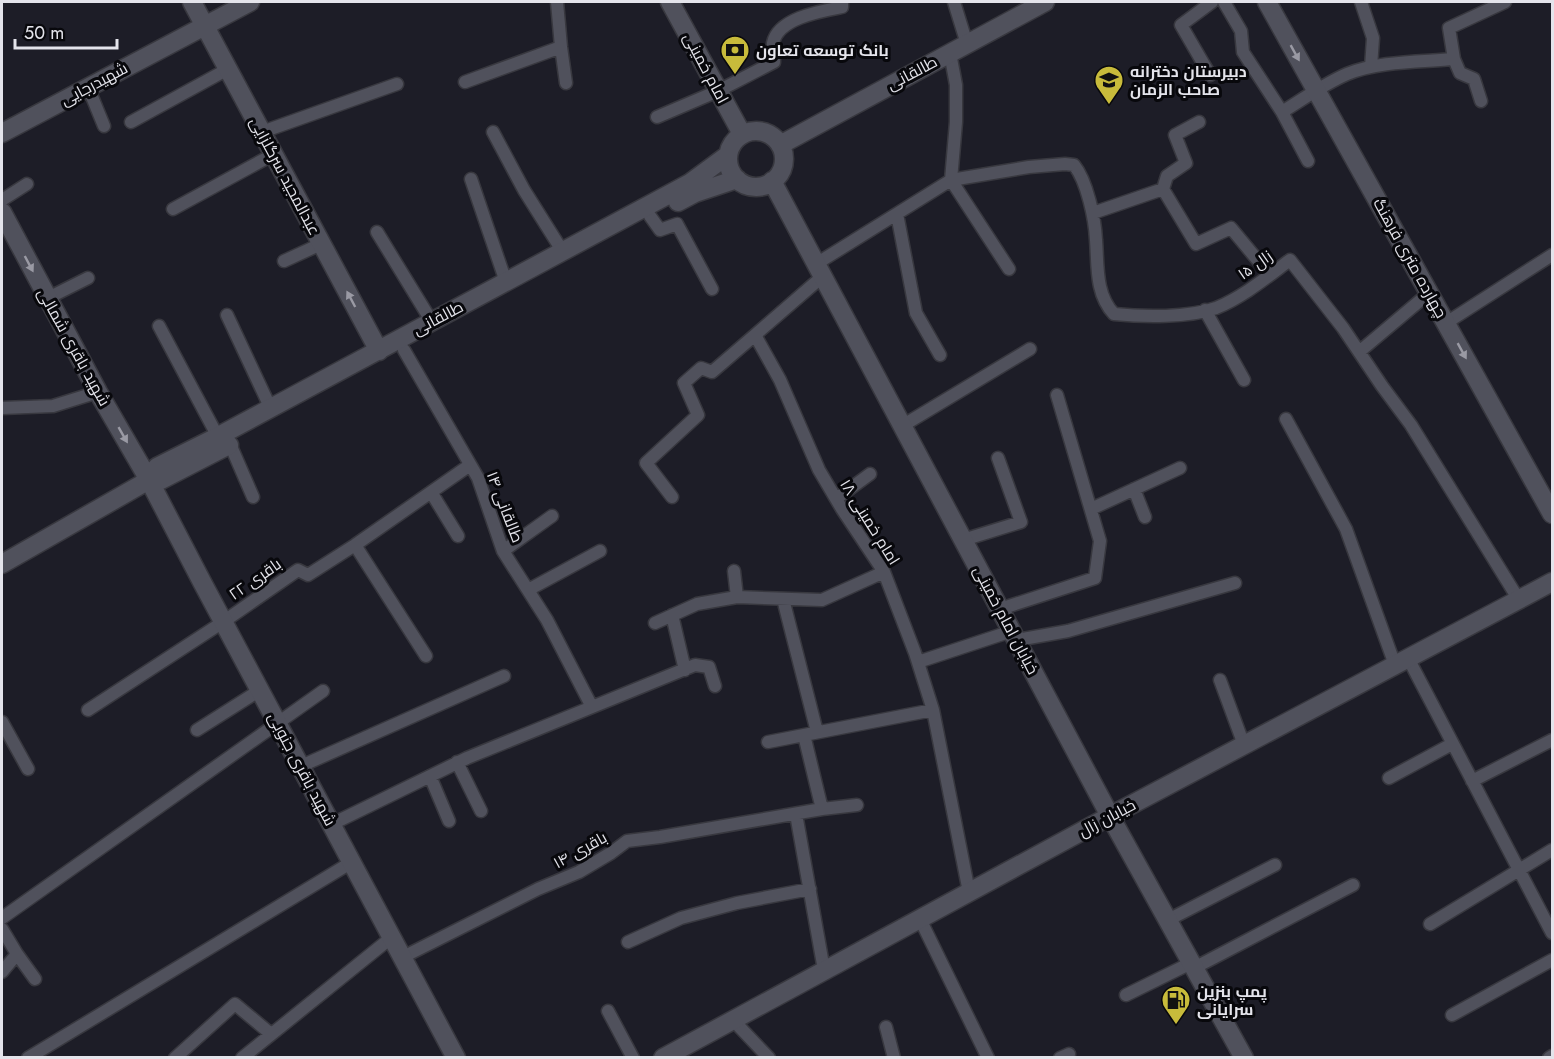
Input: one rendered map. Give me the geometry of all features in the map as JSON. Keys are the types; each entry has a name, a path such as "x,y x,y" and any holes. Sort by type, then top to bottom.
{"main road":[{"name":"عبدالمجید سرگلزایی","path":"192,2 379,351"},
{"name":"شهیدرجایی","path":"2,133 250,2"},
{"name":"امام خمینی","path":"670,2 742,134"},
{"name":"طالقانی","path":"780,145 1044,2"},
{"name":"چهارده متری فرهنگ","path":"1267,2 1552,514"},
{"path":"750,131 767,133 780,145 783,153 782,169 772,181 754,186 745,184 731,171 728,163 730,147 742,134 750,131"},
{"name":"طالقانی","path":"2,564 149,480 161,480 271,409 690,183 728,155"},
{"name":"طالقانی","path":"224,441 404,350 695,193 737,179"},
{"name":"خیابان امام خمینی","path":"772,181 1110,816 1244,1058"},
{"name":"شهید باقری شمالی","path":"2,212 98,392 149,480"},
{"name":"شهید باقری جنوبی","path":"149,480 456,1058"},
{"name":"خیابان زال","path":"663,1058 1110,816 1552,582"}],"street":[{"path":"557,2 566,82"},
{"path":"657,117 718,91 774,62 773,41 784,25 816,11 842,7 842,2"},
{"path":"954,2 967,44"},
{"path":"1210,75 1180,25 1212,2"},
{"path":"1224,2 1241,31 1243,52 1282,112 1308,161"},
{"path":"1361,2 1373,38 1371,67"},
{"path":"1482,101 1474,79 1460,73 1454,59 1449,28 1505,2"},
{"path":"465,82 561,47"},
{"path":"950,53 956,86 956,122 951,180 1010,268"},
{"path":"1282,112 1349,74 1371,67 1454,59"},
{"path":"131,122 228,69"},
{"path":"262,132 398,84"},
{"path":"88,87 104,126"},
{"path":"1199,122 1175,135 1186,163 1167,176 1163,189 1196,244 1231,228 1270,275"},
{"path":"493,132 524,190 563,252"},
{"path":"173,209 274,154"},
{"name":"زال ۱۵","path":"951,180 1029,167 1074,165 1079,171 1093,213 1099,282 1107,306 1114,314 1161,316 1215,308 1251,289 1290,260 1343,328 1411,425 1519,600"},
{"path":"471,179 506,282"},
{"path":"672,497 646,463 698,415 684,383 701,368 712,372 755,335 819,270 897,214 951,180"},
{"path":"2,200 27,184"},
{"path":"1093,213 1163,189"},
{"path":"897,214 916,313 940,356"},
{"path":"650,216 660,230 677,224 712,289"},
{"path":"377,232 432,322"},
{"path":"284,261 321,244"},
{"path":"1446,323 1552,255"},
{"path":"48,298 88,278"},
{"path":"1359,352 1429,293"},
{"path":"1205,310 1244,380"},
{"path":"227,315 271,409"},
{"path":"159,326 253,496"},
{"name":"امام خمینی ۱۸","path":"755,335 780,380 819,470 884,572 933,710 969,892"},
{"path":"902,426 1030,349"},
{"name":"طالقانی ۱۴","path":"404,350 478,478 503,551 547,620 592,707"},
{"path":"2,408 53,406 98,392"},
{"path":"1000,609 1095,578 1100,541 1056,394"},
{"path":"1286,419 1346,529 1402,662 1452,744 1552,933"},
{"path":"963,540 1021,522 998,458"},
{"name":"باقری ۲۲","path":"88,710 224,622 298,570 308,575 355,545 470,465"},
{"path":"1090,508 1180,468"},
{"path":"836,499 870,474"},
{"path":"1134,489 1145,517"},
{"path":"431,492 458,536"},
{"path":"503,551 552,516"},
{"path":"355,545 426,656"},
{"path":"528,590 600,551"},
{"path":"734,571 737,597"},
{"path":"655,622 697,604 737,597 822,600 884,572"},
{"path":"918,663 1014,636 1068,631 1235,583"},
{"path":"783,599 811,734 822,809"},
{"path":"672,615 685,670"},
{"path":"332,824 457,762 695,665 709,668 715,686"},
{"path":"301,766 504,676"},
{"path":"1220,680 1245,745"},
{"path":"197,730 260,690"},
{"path":"2,918 323,691"},
{"path":"768,742 933,710"},
{"path":"2,722 28,769"},
{"path":"1472,781 1552,740"},
{"path":"1389,778 1452,744"},
{"path":"457,762 482,811"},
{"path":"429,776 449,820"},
{"name":"باقری ۱۴","path":"403,957 538,889 579,872 612,853 627,841 857,805"},
{"path":"796,814 824,970"},
{"path":"1430,924 1552,850"},
{"path":"28,1058 352,862"},
{"path":"1168,920 1275,865"},
{"path":"1126,995 1193,965 1353,885"},
{"path":"628,942 681,918 737,903 810,889"},
{"path":"920,919 988,1058"},
{"path":"2,929 35,979"},
{"path":"242,1058 392,938"},
{"path":"2,972 17,954"},
{"path":"1452,1015 1552,960"},
{"path":"175,1058 235,1004 271,1034"},
{"path":"608,1011 633,1058"},
{"path":"733,1020 769,1058"},
{"path":"886,1027 894,1058"}],"place":[{"name":"بانک توسعه تعاون","path":"735,76"},
{"name":"دبیرستان دخترانه صاحب الزمان","path":"1109,106"},
{"name":"پمپ بنزین سرایانی","path":"1176,1026"}]}
